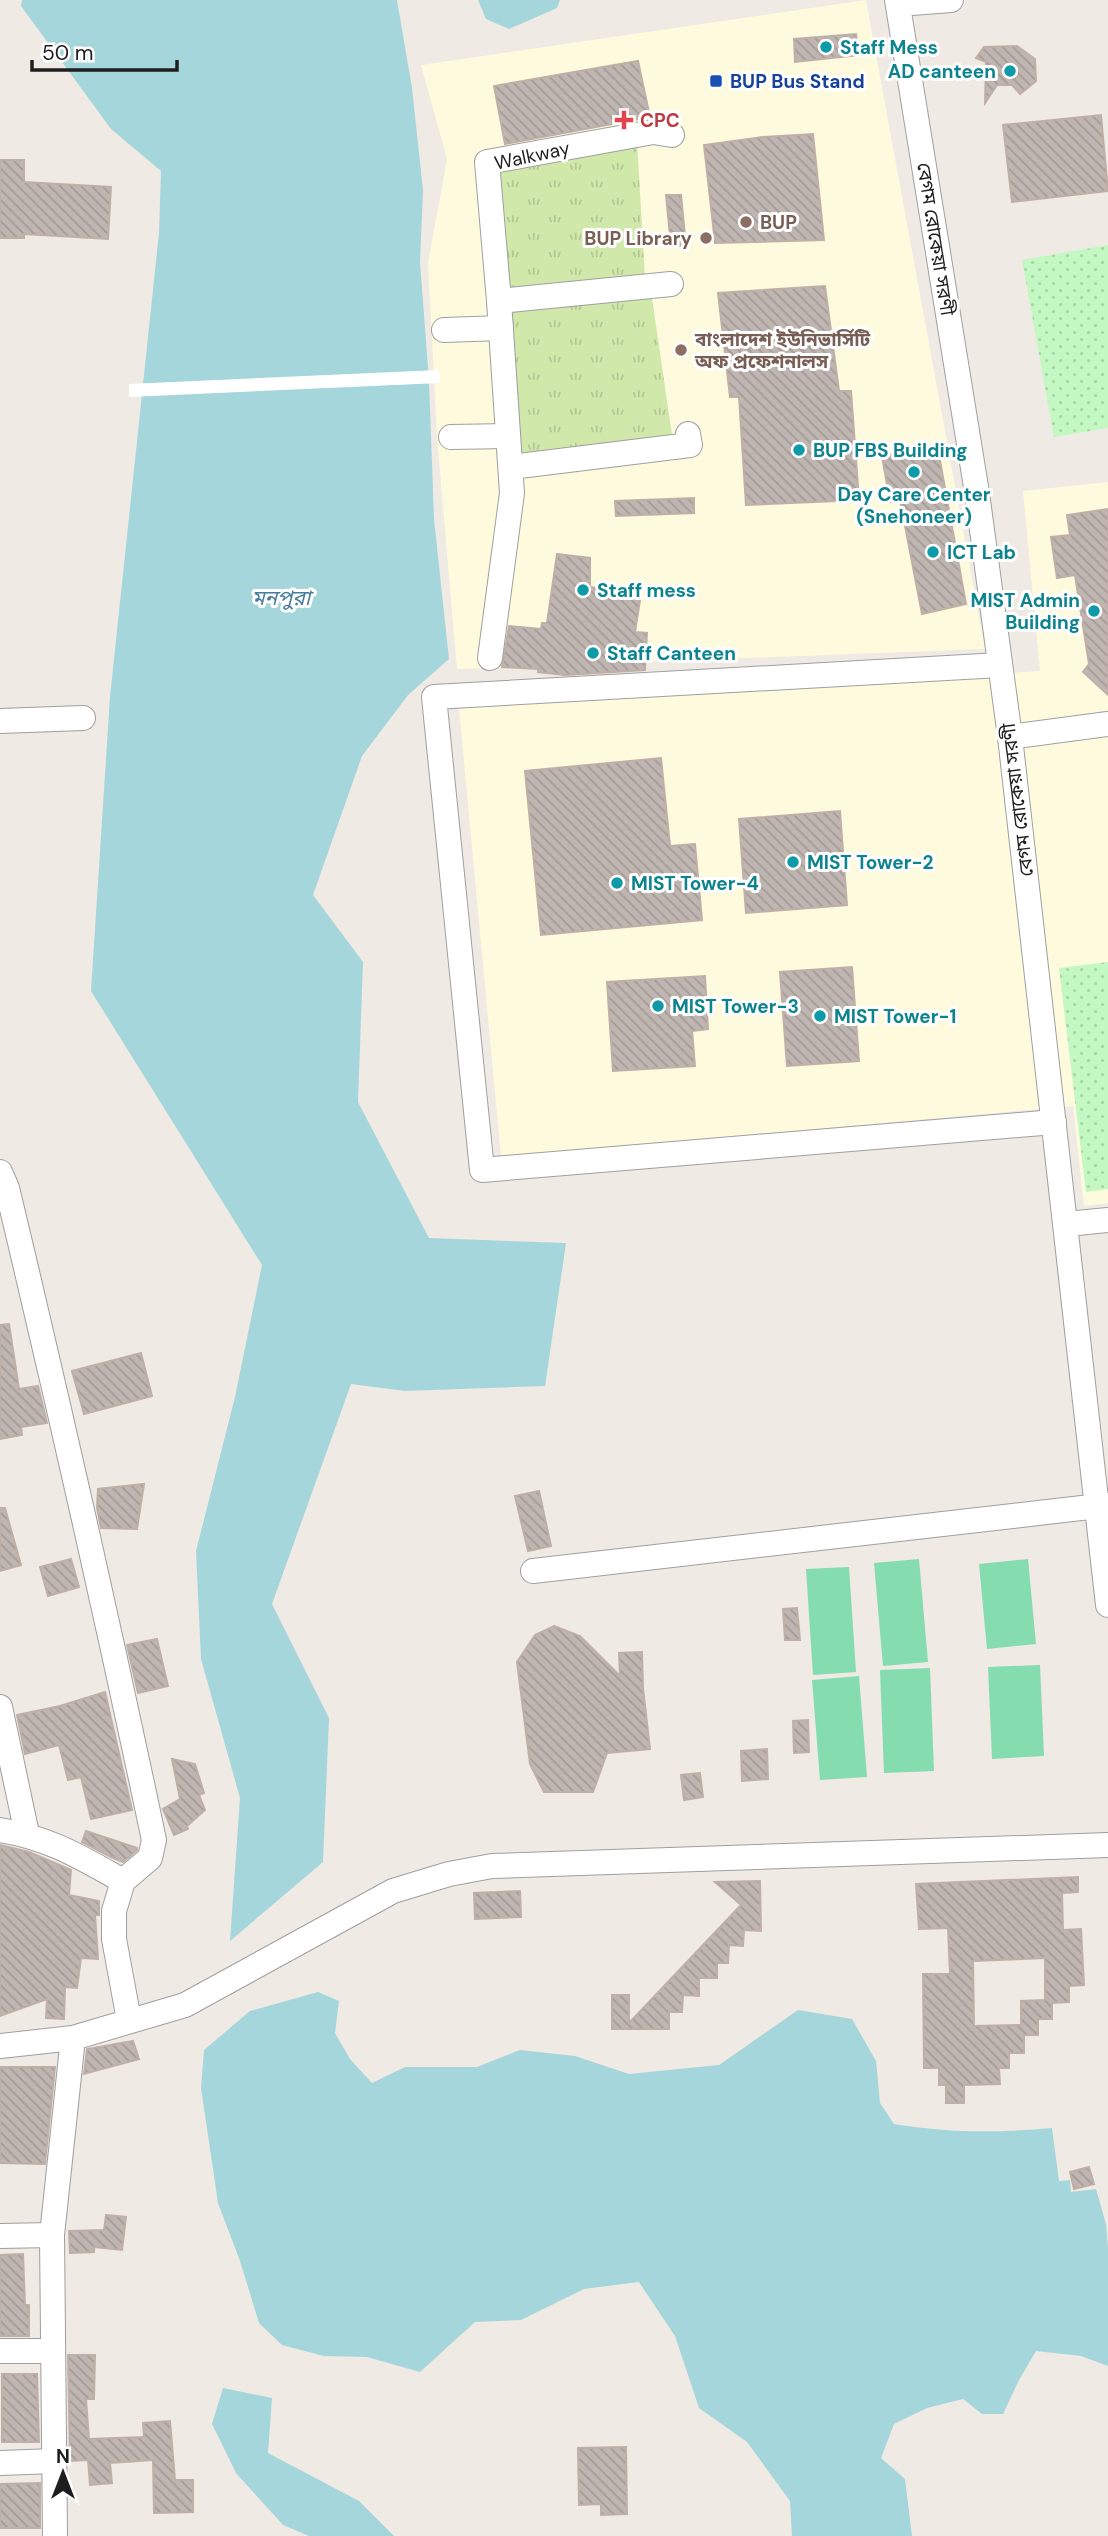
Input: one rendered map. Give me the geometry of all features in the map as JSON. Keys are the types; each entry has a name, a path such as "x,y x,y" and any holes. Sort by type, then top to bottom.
{"street":[{"path":"897,2 951,0"},
{"name":"বেগম রোকেয়া সরণী","path":"897,2 977,493 1010,737 1102,1506 1108,1605"},
{"name":"Walkway","path":"490,657 512,493 487,162 653,132 672,135"},
{"path":"499,301 671,284"},
{"path":"444,330 500,328"},
{"path":"511,467 690,446 688,434"},
{"path":"451,437 508,436"},
{"path":"1000,665 434,697 482,1170 1054,1122"},
{"path":"0,721 83,718"},
{"path":"1010,737 1108,724"},
{"path":"0,1172 7,1188 40,1324 123,1689 154,1840 150,1858 123,1881 114,1911 114,1939 129,2020"},
{"path":"1067,1224 1108,1220"},
{"path":"533,1571 1102,1506"},
{"path":"0,1707 27,1834"},
{"path":"0,1830 27,1834 60,1846 123,1881"},
{"path":"0,2046 73,2038 185,2005 393,1891 449,1874 492,1866 1108,1845"},
{"path":"55,2536 52,2235 73,2038"},
{"path":"0,2236 52,2235"},
{"path":"0,2351 52,2351"},
{"path":"0,2463 55,2461"}],"shaded area":[{"name":"বাংলাদেশ ইউনিভার্সিটি অফ প্রফেশনালস","path":"866,0 985,649 457,669 437,437 428,263 447,159 421,65"},
{"path":"1108,482 1108,1203 1084,1206 1073,1106 501,1157 459,708 1040,671 1023,491"}],"green space":[{"path":"637,142 645,277 505,289 494,168"},
{"path":"1108,245 1108,428 1054,437 1022,260"},
{"path":"651,291 673,442 515,460 505,307"},
{"path":"1108,962 1108,1189 1086,1192 1059,968"},
{"path":"919,1559 928,1662 883,1666 874,1563"},
{"path":"1028,1559 1036,1644 987,1649 979,1564"},
{"path":"849,1567 856,1672 813,1675 806,1569"},
{"path":"1040,1665 1044,1756 992,1759 988,1667"},
{"path":"930,1668 934,1771 884,1773 880,1670"},
{"path":"859,1676 867,1777 820,1780 812,1680"}],"water":[{"name":"মনপুরা","path":"22,0 397,0 412,88 423,190 420,262 429,381 434,519 449,659 408,695 362,756 313,895 363,962 358,1102 429,1238 566,1243 545,1386 405,1391 351,1384 272,1604 329,1718 323,1862 230,1941 240,1798 201,1659 196,1551 235,1397 262,1265 91,991 110,697 159,233 161,171 111,129 21,6"},
{"path":"478,0 560,0 557,8 509,29 486,19"},
{"path":"318,1992 339,2001 335,2033 350,2059 372,2083 405,2067 477,2067 520,2050 575,2056 629,2074 719,2065 798,2010 852,2019 876,2061 880,2103 894,2124 973,2131 1052,2128 1059,2181 1070,2180 1071,2192 1096,2189 1106,2224 1108,2366 1081,2356 1036,2351 1003,2414 982,2414 963,2399 927,2408 894,2424 881,2458 905,2479 912,2536 792,2536 790,2501 747,2442 699,2408 675,2336 639,2282 584,2289 521,2320 475,2322 420,2372 367,2357 324,2356 282,2345 259,2323 218,2203 201,2088 204,2050 250,2011"},
{"path":"223,2388 272,2398 268,2453 359,2501 394,2536 309,2536 283,2525 236,2473 212,2424"}],"pier":[{"path":"439,370 440,383 129,397 129,384"}],"building":[{"name":"Staff Mess","path":"856,34 859,55 795,62 794,39"},
{"name":"AD canteen","path":"1017,46 1035,59 1036,81 1020,94 1012,85 997,85 985,103 986,62 976,58 984,47"},
{"path":"638,61 650,117 505,144 494,86"},
{"path":"1101,115 1108,191 1012,202 1003,125"},
{"path":"813,134 824,240 715,243 704,145"},
{"path":"0,160 24,160 24,182 111,187 108,239 24,234 24,238 0,238"},
{"path":"666,195 681,195 686,246 671,246"},
{"path":"825,286 839,391 851,391 859,500 746,505 739,397 730,397 718,293"},
{"name":"ICT Lab","path":"937,444 966,604 922,614 900,500 890,502 882,456"},
{"path":"694,498 694,513 616,516 615,501"},
{"name":"MIST Admin Building","path":"1108,509 1108,695 1083,672 1089,664 1075,575 1057,578 1051,537 1070,535 1067,515"},
{"path":"557,554 590,558 590,587 641,594 635,632 647,633 645,670 565,675 538,672 538,669 502,667 509,626 541,629 542,623 547,623"},
{"name":"MIST Tower-4","path":"661,758 670,846 695,844 702,920 541,935 525,771"},
{"name":"MIST Tower-2","path":"840,811 847,905 746,913 739,819"},
{"name":"MIST Tower-1","path":"852,967 859,1061 787,1066 780,972"},
{"name":"MIST Tower-3","path":"705,976 708,1029 692,1031 695,1066 613,1071 607,982"},
{"path":"9,1324 19,1389 38,1386 47,1423 21,1427 22,1435 0,1439 0,1325"},
{"path":"141,1353 152,1396 84,1414 72,1371"},
{"path":"144,1484 137,1529 101,1528 97,1508 98,1489"},
{"path":"539,1491 551,1546 528,1551 515,1496"},
{"path":"0,1508 5,1508 21,1565 0,1571"},
{"path":"71,1559 79,1587 48,1596 40,1567"},
{"path":"797,1608 800,1640 785,1640 783,1609"},
{"path":"554,1626 580,1636 620,1676 619,1653 642,1652 650,1749 607,1753 593,1792 544,1792 530,1764 517,1662 535,1635"},
{"path":"157,1639 168,1686 138,1693 127,1645"},
{"path":"105,1692 132,1810 91,1819 81,1777 68,1780 59,1745 25,1754 17,1715 60,1706"},
{"path":"808,1720 809,1752 794,1753 793,1721"},
{"path":"767,1749 768,1779 742,1781 741,1751"},
{"path":"172,1759 195,1764 204,1793 199,1795 205,1810 187,1826 188,1829 174,1835 163,1809 180,1799"},
{"path":"700,1773 703,1797 684,1800 681,1775"},
{"path":"86,1831 137,1850 123,1862 82,1842"},
{"path":"0,1845 29,1852 71,1870 69,1895 99,1901 99,1915 95,1915 98,1959 81,1958 77,1988 65,1987 64,2019 46,2018 47,1999 0,2016"},
{"path":"1078,1877 1078,1892 1062,1893 1063,1930 1081,1929 1084,1985 1069,1986 1069,2002 1052,2003 1052,2019 1038,2019 1038,2035 1024,2035 1024,2053 1009,2053 1009,2068 999,2068 1000,2084 964,2085 964,2103 946,2103 946,2085 939,2085 939,2068 924,2068 923,1974 950,1974 948,1928 919,1929 916,1884","holes":["1045,1958 1045,2000 1021,2001 1021,2025 974,2026 973,1961"]},
{"path":"760,1881 761,1931 744,1930 743,1946 729,1945 728,1963 717,1963 717,1978 699,1978 699,1996 683,1995 682,2012 669,2012 669,2029 612,2029 612,1995 629,1995 629,2023 741,1905 715,1882"},
{"path":"520,1891 521,1917 475,1919 474,1893"},
{"path":"133,2041 139,2059 84,2074 87,2049"},
{"path":"0,2067 55,2067 45,2164 0,2163"},
{"path":"1089,2167 1094,2184 1074,2189 1070,2172"},
{"path":"106,2215 126,2217 122,2250 94,2247 94,2252 70,2253 69,2231 104,2230"},
{"path":"23,2254 25,2305 29,2305 29,2336 0,2336 0,2255"},
{"path":"68,2355 95,2355 94,2399 86,2399 89,2439 144,2437 143,2423 170,2421 175,2480 193,2480 193,2512 154,2513 153,2460 110,2463 112,2483 90,2485 88,2460 70,2461"},
{"path":"2,2374 37,2374 39,2442 2,2442"},
{"path":"626,2447 627,2514 601,2515 601,2504 579,2505 578,2448"},
{"path":"40,2483 40,2528 0,2528 0,2484"}],"place":[{"name":"Staff Mess","path":"826,47"},
{"name":"AD canteen","path":"1010,71"},
{"name":"BUP Bus Stand","path":"716,81"},
{"name":"CPC","path":"624,120"},
{"name":"BUP","path":"746,222"},
{"name":"BUP Library","path":"706,238"},
{"name":"বাংলাদেশ ইউনিভার্সিটি অফ প্রফেশনালস","path":"681,350"},
{"name":"BUP FBS Building","path":"799,450"},
{"name":"Day Care Center (Snehoneer)","path":"914,472"},
{"name":"ICT Lab","path":"933,552"},
{"name":"Staff mess","path":"583,590"},
{"name":"MIST Admin Building","path":"1094,611"},
{"name":"Staff Canteen","path":"593,653"},
{"name":"MIST Tower-2","path":"793,862"},
{"name":"MIST Tower-4","path":"617,883"},
{"name":"MIST Tower-3","path":"658,1006"},
{"name":"MIST Tower-1","path":"820,1016"}]}
